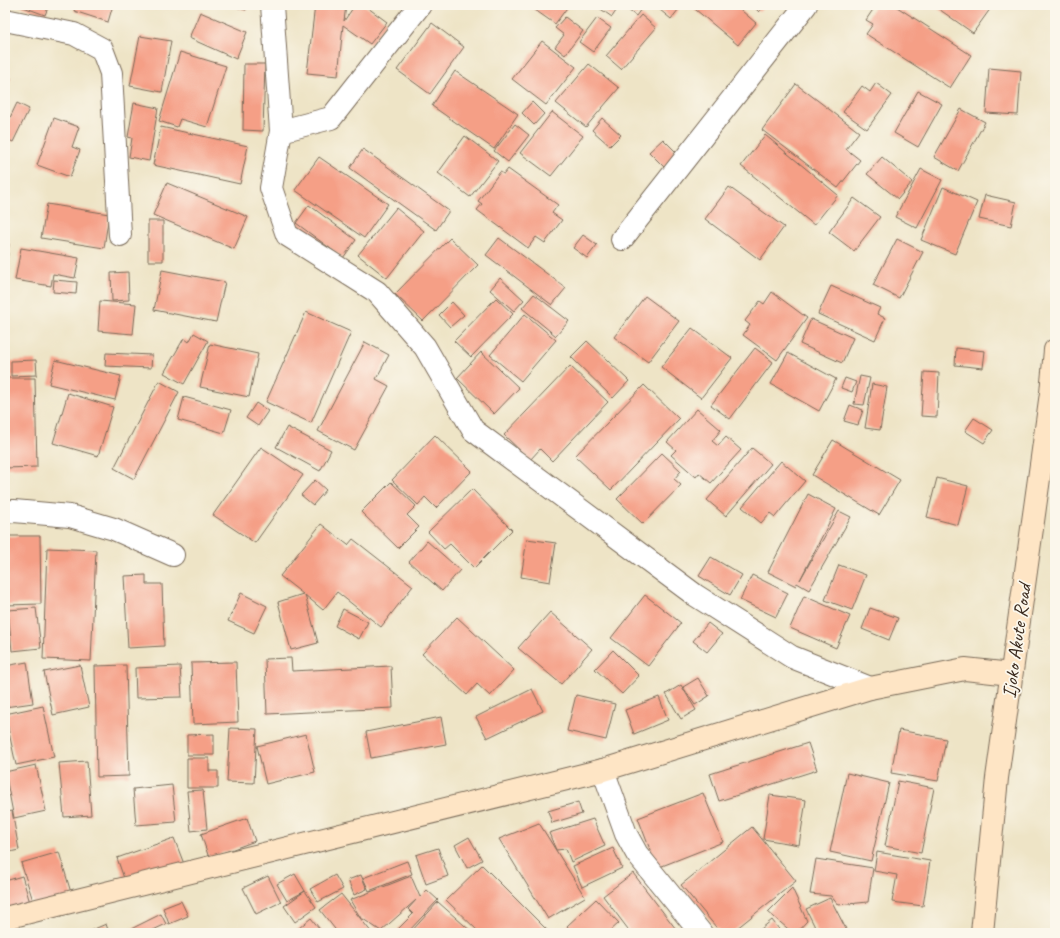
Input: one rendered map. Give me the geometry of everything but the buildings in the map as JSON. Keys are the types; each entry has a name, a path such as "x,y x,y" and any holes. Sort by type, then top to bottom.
{"street":[{"path":"272,5 281,131 271,188 287,235 377,292 425,347 473,430 696,595 792,657 870,688"},
{"path":"281,131 331,118 420,5"},
{"path":"622,239 806,5"},
{"path":"5,20 74,34 102,49 111,73 120,236"},
{"name":"Ijoko Akute Road","path":"982,933 997,778 1011,674 1051,413 1055,350"},
{"path":"5,512 14,511 70,516 114,529 173,555"},
{"path":"5,918 603,770 870,688 965,669 1011,674"},
{"path":"603,770 626,834 637,854 701,933"}]}
